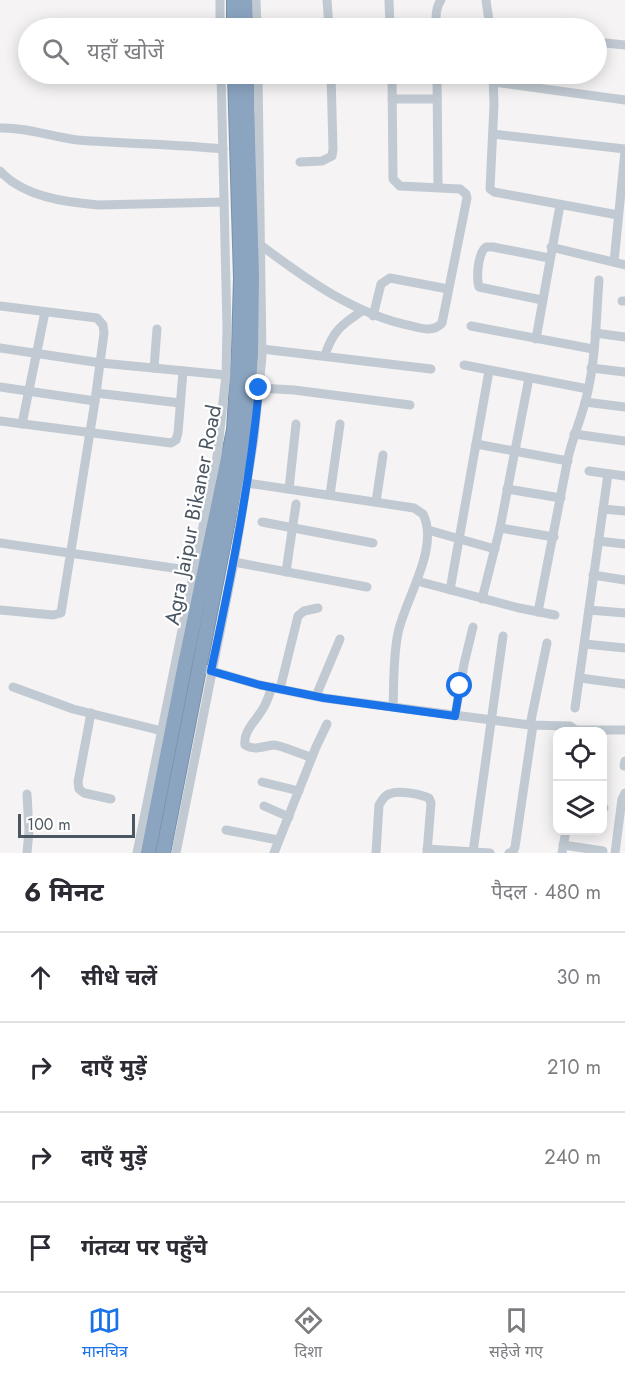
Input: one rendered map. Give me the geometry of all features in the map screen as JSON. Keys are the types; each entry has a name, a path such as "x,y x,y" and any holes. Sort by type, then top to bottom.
{"highway":[{"path":"234,0 234,18"},
{"path":"245,0 246,18"},
{"name":"Agra Jaipur Bikaner Road","path":"148,853 198,668 194,599 228,464 234,430 241,278 235,84"},
{"name":"Agra Jaipur Bikaner Road","path":"163,853 238,470 248,397 252,275 246,84"}],"street":[{"path":"220,0 220,18"},
{"path":"256,0 257,18"},
{"path":"327,0 328,18"},
{"path":"437,18 438,4 441,0"},
{"path":"486,0 489,18"},
{"path":"389,1 390,18"},
{"path":"607,43 625,45"},
{"path":"137,853 162,731 194,599 194,570 217,457 226,375 228,328 221,84"},
{"path":"176,853 198,668 234,562 259,388 262,350 262,246 258,84"},
{"path":"300,162 322,161 332,156 331,84"},
{"path":"262,246 297,272 373,316 389,322 423,328 438,328 442,323 467,198 460,189 400,186 393,179 392,84"},
{"path":"437,84 438,187"},
{"path":"493,84 490,189 494,192 618,216"},
{"path":"529,84 625,100"},
{"path":"392,99 437,99"},
{"path":"0,128 114,143 223,148"},
{"path":"493,134 625,150 614,262"},
{"path":"0,171 21,186 45,196 82,204 224,202"},
{"path":"536,339 560,205"},
{"path":"542,300 479,287 477,282 481,252 486,247 493,247 549,258"},
{"path":"551,247 625,265"},
{"path":"373,316 381,284 390,278 448,289"},
{"path":"538,612 574,434 588,389 594,349 599,280"},
{"path":"0,306 92,317 101,321 104,333 62,609 58,615 0,610"},
{"path":"325,356 331,337 362,310"},
{"path":"22,424 27,390 45,312"},
{"path":"471,327 594,349"},
{"path":"154,368 157,329"},
{"path":"595,333 625,337"},
{"path":"0,348 101,363 226,375"},
{"path":"262,350 431,369"},
{"path":"464,366 588,389"},
{"path":"591,368 625,372"},
{"path":"450,590 489,370"},
{"path":"0,421 171,443 176,440 178,433 183,371"},
{"path":"482,598 500,528 529,378"},
{"path":"0,387 180,404"},
{"path":"259,388 294,390 410,405"},
{"path":"585,402 625,407"},
{"path":"290,489 296,424"},
{"path":"330,495 340,424"},
{"path":"574,434 625,441"},
{"path":"476,444 568,461"},
{"path":"381,503 382,455"},
{"path":"589,471 625,476"},
{"path":"575,708 608,474"},
{"path":"247,483 414,508 423,514 428,530 427,544 417,581 405,608 397,636 393,707"},
{"path":"507,489 561,498"},
{"path":"286,572 296,504"},
{"path":"603,508 625,511"},
{"path":"262,522 373,543"},
{"path":"500,528 554,537"},
{"path":"428,530 495,549"},
{"path":"598,541 625,544"},
{"path":"0,543 194,570"},
{"path":"234,562 367,587"},
{"path":"593,575 625,580"},
{"path":"417,581 555,615"},
{"path":"311,758 280,746 258,748 245,745 245,736 276,688 298,616 304,611 318,608"},
{"path":"589,610 625,613"},
{"path":"455,716 473,627"},
{"path":"473,852 503,636"},
{"path":"320,697 340,639"},
{"path":"509,853 515,848 532,725 547,643"},
{"path":"585,644 625,648"},
{"path":"198,668 276,688 376,706 532,725 572,727"},
{"path":"580,678 625,684"},
{"path":"13,687 73,709 162,731"},
{"path":"91,713 78,782 79,789 84,793 111,799"},
{"path":"274,853 311,758 327,724"},
{"path":"607,730 625,730"},
{"path":"624,766 625,761"},
{"path":"262,782 299,791"},
{"path":"376,853 379,805 383,798 398,793 429,798 431,803 427,851 490,853"},
{"path":"27,794 29,831 27,853"},
{"path":"615,853 622,799 625,794"},
{"path":"264,806 289,817"},
{"path":"226,831 278,840"},
{"path":"562,849 603,851"}],"route":[{"path":"259,388 254,438 234,562 211,671 260,685 324,698 455,716 460,686"}]}
